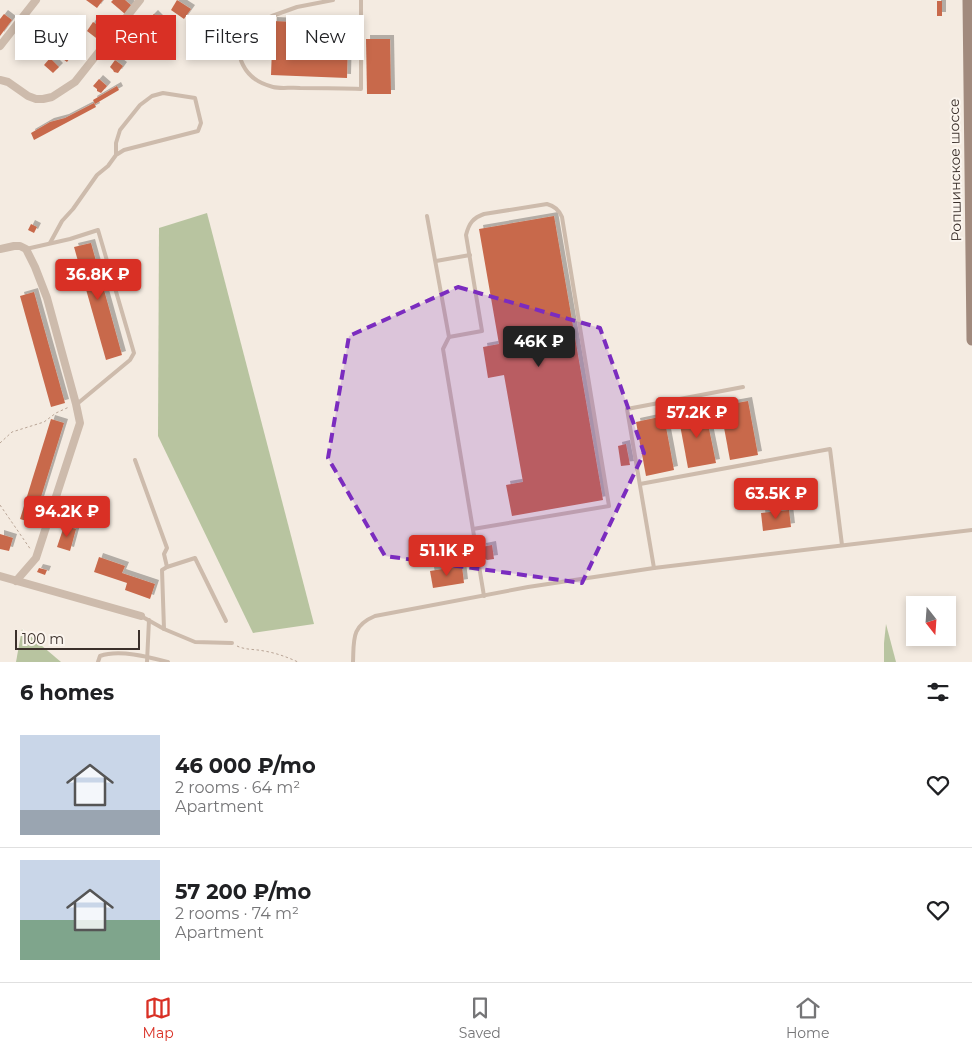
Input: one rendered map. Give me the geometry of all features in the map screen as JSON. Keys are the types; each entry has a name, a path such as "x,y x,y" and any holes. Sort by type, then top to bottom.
{"main road":[{"name":"Ропшинское шоссе","path":"968,0 972,340"}],"street":[{"path":"0,46 36,0"},
{"path":"0,80 8,82 28,96 36,99 52,97 75,82 140,0"},
{"path":"0,249 20,246 26,249 33,262 44,289 80,423 36,558 16,581"},
{"path":"0,576 141,616"}],"lane":[{"path":"332,0 297,7 243,28 239,47 241,60 250,76 259,82 274,87 362,88 361,0"},
{"path":"50,244 62,222 97,175 108,166 116,154 124,150 198,131 201,123 195,98 163,92 152,96 140,105 120,130 116,143 116,154"},
{"path":"449,337 482,331 466,235 472,221 477,216 484,214 547,204 552,205 560,212 564,226 609,506 473,529"},
{"path":"427,216 449,337 443,349 484,596"},
{"path":"26,249 98,230 134,354 126,364 76,404"},
{"path":"436,261 470,255"},
{"path":"654,568 628,409 743,387"},
{"path":"640,484 830,449 842,545"},
{"path":"135,460 167,548 164,554 168,567"},
{"path":"353,662 356,632 360,625 375,616 528,587 654,568 972,530"},
{"path":"164,628 162,570 195,558 226,621"},
{"path":"141,616 195,642 232,643"},
{"path":"147,662 149,620"},
{"path":"98,662 100,656 109,653 147,656 168,662"}],"path":[{"path":"0,443 12,432 44,422 67,408"},
{"path":"0,505 36,558"},
{"path":"232,643 240,648 284,656 298,662"}],"highlighted area":[{"path":"458,287 600,328 644,453 582,583 385,556 328,458 349,336"}],"green space":[{"path":"207,213 314,624 253,633 158,436 159,228"},
{"path":"886,624 896,662 884,662"},
{"path":"22,629 61,662 16,662"}],"building":[{"path":"86,0 103,0 97,8"},
{"path":"113,0 125,0 132,6 125,14 111,2"},
{"path":"177,0 191,9 184,19 171,10"},
{"path":"937,1 942,1 942,16 937,16"},
{"path":"4,14 12,20 0,36 0,19"},
{"path":"276,21 286,22 286,60 347,60 347,78 271,75 272,60 276,60"},
{"path":"93,22 96,24 96,38 87,31"},
{"path":"366,39 390,39 391,94 367,94"},
{"path":"48,60 52,60 59,67 53,73 44,65"},
{"path":"115,60 123,66 118,73 114,72 110,67"},
{"path":"99,79 107,86 101,93 93,86"},
{"path":"117,86 119,90 95,104 93,100"},
{"path":"94,103 96,107 34,140 31,133 50,122 65,118"},
{"path":"554,216 603,500 512,516 506,485 523,482 504,375 488,378 483,347 499,344 479,229"},
{"path":"31,224 37,227 34,233 28,230"},
{"path":"91,243 122,355 106,360 74,247"},
{"path":"34,292 65,403 51,407 20,296"},
{"path":"748,401 758,455 730,460 720,406"},
{"path":"705,409 716,463 688,468 678,414"},
{"path":"664,416 674,470 646,476 636,422"},
{"path":"51,419 64,423 33,523 20,519"},
{"path":"626,444 630,465 621,466 618,446"},
{"path":"789,510 791,527 763,531 761,513"},
{"path":"64,526 76,529 70,551 57,547"},
{"path":"0,534 13,538 9,551 0,549"},
{"path":"492,545 494,559 487,560 484,558 482,547"},
{"path":"99,557 125,566 122,573 155,584 150,599 125,590 127,583 94,572"},
{"path":"462,566 464,583 433,588 430,571"},
{"path":"39,568 47,570 45,575 37,572"}]}
